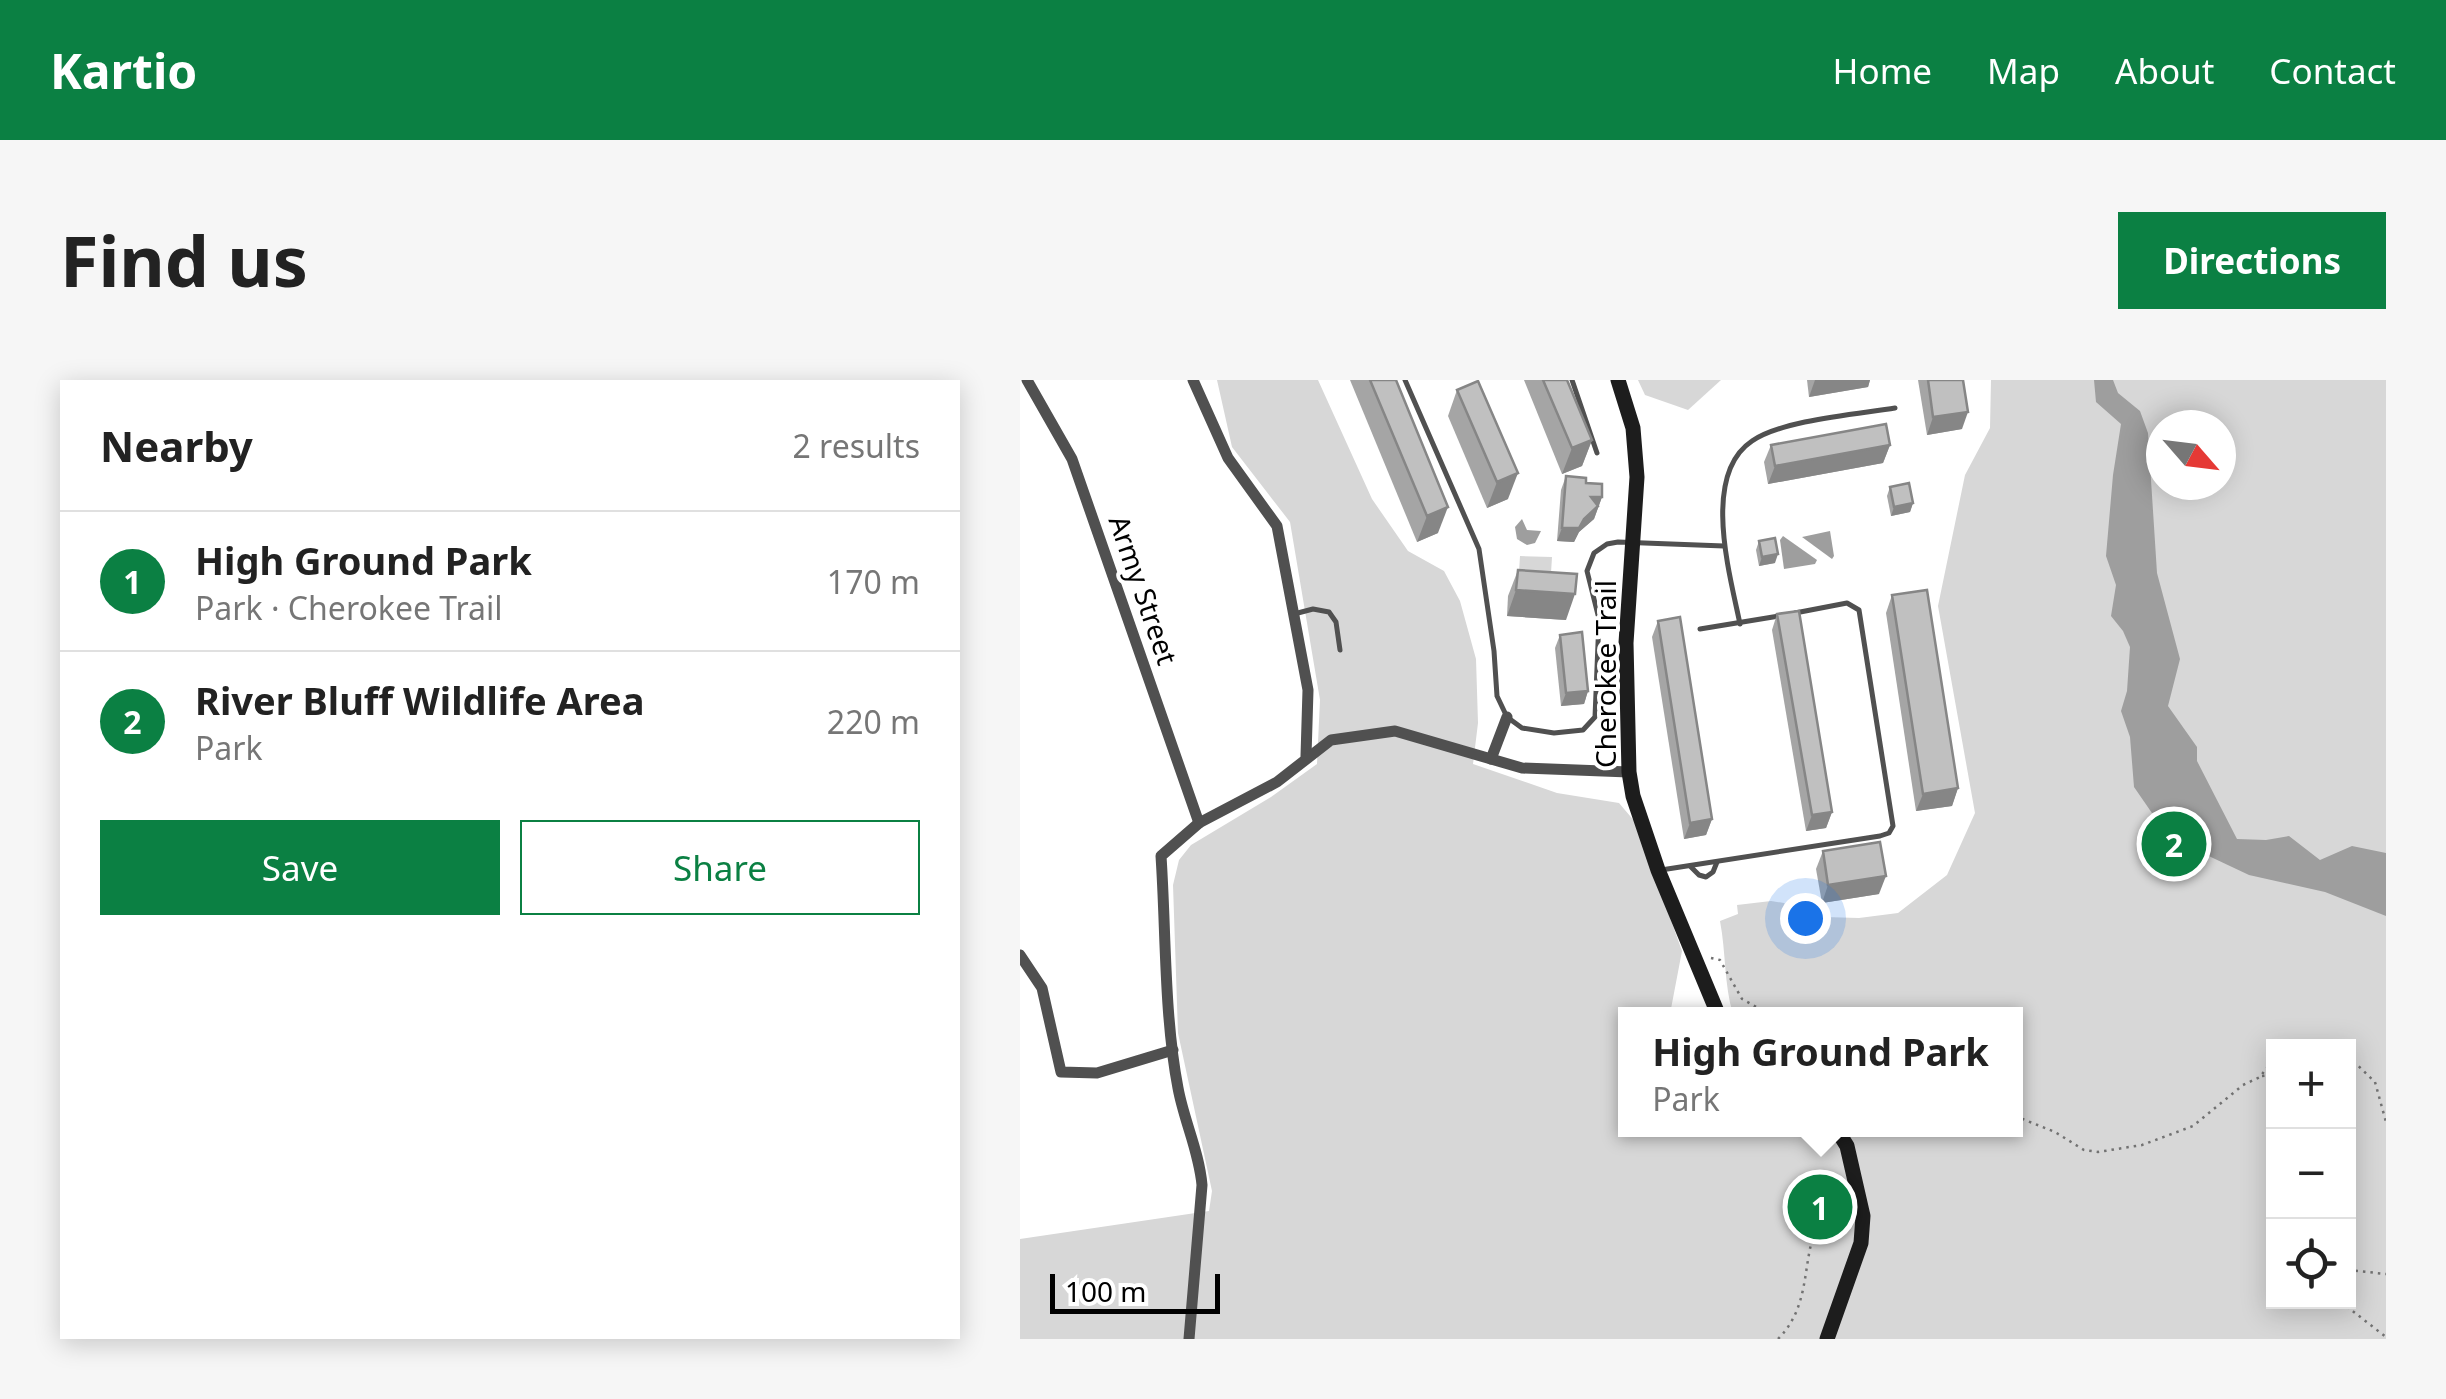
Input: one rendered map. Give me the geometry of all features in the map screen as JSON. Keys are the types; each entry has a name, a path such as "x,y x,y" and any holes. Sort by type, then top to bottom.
{"street":[{"name":"Army Street","path":"1027,380 1072,459 1200,823"},
{"path":"1193,380 1228,458 1277,526 1308,690 1306,756"},
{"name":"Cherokee Trail","path":"1618,380 1629,411 1635,451 1626,653 1629,772 1658,870 1715,1007"},
{"path":"1491,759 1508,717"},
{"path":"1190,1339 1202,1185 1178,1090 1171,1034 1162,856 1200,823 1277,782 1331,740 1394,732 1522,768 1629,772"},
{"path":"1020,955 1042,988 1061,1072 1097,1072 1173,1050"},
{"path":"1827,1339 1861,1244 1863,1216 1847,1146 1841,1137"}],"lane":[{"path":"1405,380 1479,549 1494,650 1496,696 1508,717 1522,728 1554,733 1583,730 1596,717 1599,619 1586,571 1594,553 1607,544 1632,542 1724,546"},
{"path":"1572,380 1597,453"},
{"path":"1740,624 1724,546 1724,498 1729,469 1751,441 1784,428 1895,408"},
{"path":"1658,870 1880,836 1889,833 1893,826 1859,610 1847,604 1700,630"},
{"path":"1292,614 1313,609 1328,612 1336,622 1340,650"},
{"path":"1690,866 1706,877 1717,862"}],"path":[{"path":"1690,953 1720,960 1742,998 1757,1007"},
{"path":"2356,1064 2375,1082 2386,1122"},
{"path":"2023,1119 2084,1150 2113,1150 2160,1140 2193,1126 2266,1068"},
{"path":"2260,1076 2266,1076"},
{"path":"1778,1339 1796,1314 1805,1290 1818,1220 1827,1208"},
{"path":"2356,1271 2386,1274"},
{"path":"2349,1309 2386,1337"}],"shaded area":[{"path":"1217,380 1318,380 1372,499 1408,551 1444,571 1460,601 1476,659 1478,723 1473,764 1557,793 1619,803 1636,823 1682,951 1671,1007 1618,1007 1618,1137 2023,1137 2023,1007 1731,1007 1720,921 1738,914 1737,905 1771,901 1784,903 1795,913 1823,917 1898,913 1947,875 1975,813 1938,606 1965,475 1990,428 1991,380 2386,380 2386,1339 1020,1339 1020,1239 1209,1211 1212,1191 1178,1033 1173,885 1179,860 1191,845 1317,764 1320,700 1290,522 1232,447"},
{"path":"1638,380 1721,380 1688,410 1645,395"},
{"path":"2094,380 2113,380 2118,393 2140,411 2146,428 2146,500 2152,500 2157,573 2180,659 2168,706 2197,747 2197,761 2237,839 2289,836 2320,860 2352,846 2386,853 2386,916 2325,892 2249,875 2196,850 2154,816 2134,787 2130,737 2121,711 2127,691 2130,647 2111,616 2116,585 2106,556 2121,424 2096,402"},
{"path":"1522,519 1527,530 1541,531 1535,543 1527,545 1517,539 1515,527"},
{"path":"1830,531 1832,559 1802,537"},
{"path":"1783,536 1817,560 1815,564 1784,569 1780,540"},
{"path":"1520,556 1552,557 1551,573 1519,572"}],"building":[{"path":"1370,380 1396,380 1448,507 1427,516"},
{"path":"1543,380 1567,380 1592,440 1572,448"},
{"path":"1928,380 1963,380 1968,412 1933,417"},
{"path":"1478,381 1518,473 1497,482 1457,390"},
{"path":"1886,424 1890,445 1775,466 1771,445"},
{"path":"1566,476 1602,484 1602,497 1591,497 1598,506 1579,528 1562,528"},
{"path":"1909,483 1913,503 1894,507 1890,487"},
{"path":"1775,538 1778,554 1762,557 1759,541"},
{"path":"1518,570 1577,574 1575,594 1516,590"},
{"path":"1927,590 1958,788 1923,794 1892,595"},
{"path":"1799,611 1832,812 1812,815 1777,614"},
{"path":"1680,617 1712,819 1690,823 1658,621"},
{"path":"1582,632 1588,691 1566,693 1560,635"},
{"path":"1880,842 1886,876 1828,885 1823,851"}],"place":[{"name":"River Bluff Wildlife Area","path":"2174,844"},
{"name":"High Ground Park","path":"1820,1207"}]}
